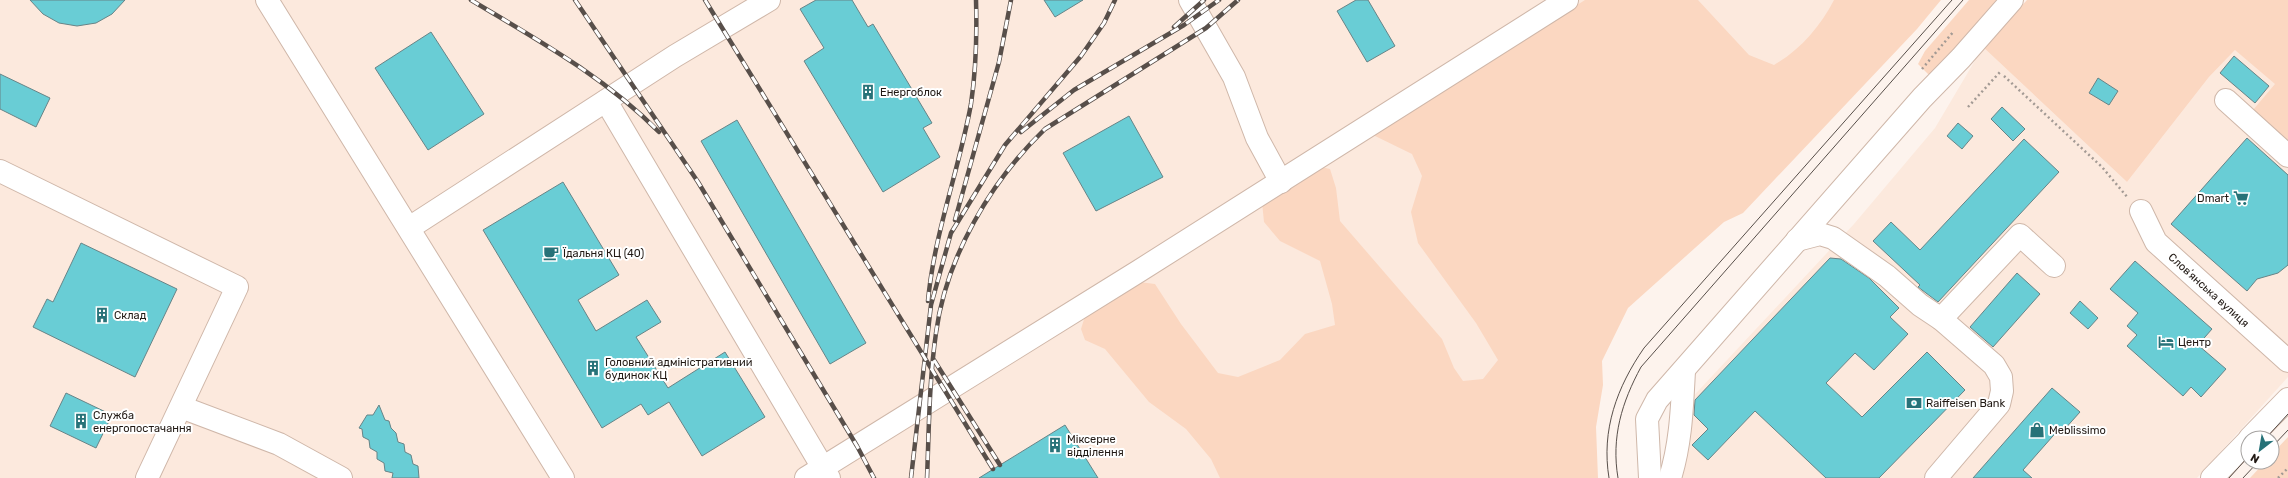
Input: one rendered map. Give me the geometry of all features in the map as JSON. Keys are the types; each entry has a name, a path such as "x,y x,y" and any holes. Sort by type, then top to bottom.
{"street":[{"path":"267,0 563,478"},
{"path":"409,228 675,56 769,0"},
{"path":"1190,0 1234,77 1257,138 1281,182"},
{"path":"606,101 819,475 1567,0"},
{"path":"1650,478 1647,419 1657,400 1797,240 2012,0"},
{"path":"2226,100 2288,156"},
{"path":"0,171 237,287 147,478"},
{"name":"Словʼянська вулиця","path":"2141,211 2156,242 2288,361"},
{"path":"1797,240 1820,234 1833,238 1887,276 1920,305 1941,319 1994,365 2002,377 2002,391 1999,404 1936,478"},
{"path":"1941,319 2020,235 2054,266"},
{"path":"1670,478 1675,461 1681,421 1684,370"},
{"path":"2258,430 2288,399"},
{"path":"181,407 279,444 341,478"},
{"path":"2212,478 2240,448"}],"path":[{"path":"1922,69 1954,31"},
{"path":"1968,107 2000,72"},
{"path":"2004,76 2102,167 2141,211"},
{"path":"2278,478 2288,468"}],"shaded area":[{"path":"0,0 1881,0 1464,478 0,478"},
{"path":"1585,0 1698,0 1749,55 1774,65 1801,45 1816,28 1834,0 1941,0 1917,29 1743,213 1724,222 1628,308 1602,361 1603,385 1596,427 1598,478 1220,478 1211,459 1186,429 1149,402 1105,349 1085,340 1081,329 1086,313 1139,282 1155,284 1181,324 1218,373 1238,377 1280,360 1305,334 1335,325 1332,304 1320,261 1280,241 1264,222 1262,202 1317,166 1330,169 1336,188 1340,221 1442,339 1454,368 1463,381 1483,379 1498,360 1476,323 1418,243 1411,212 1422,176 1412,154 1373,135"},
{"path":"1969,0 2003,0 1935,76 1928,74 1918,64 1925,51"},
{"path":"2027,0 2288,0 2288,140 2253,110 2275,84 2235,50 2209,77 2127,182 1983,47"},
{"path":"2288,34 2288,377 2197,478 1676,478 1686,404 1854,224 1935,128 1983,47 2127,182 2209,77 2235,50"},
{"path":"2288,437 2288,478 2250,478 2258,470 2280,470 2280,446"}],"building":[{"path":"30,0 125,0 112,14 96,23 77,26 59,23 43,14"},
{"name":"Енергоблок","path":"816,0 852,0 868,27 873,24 932,123 923,128 940,157 883,192 804,61 824,48 800,9"},
{"path":"1044,0 1083,0 1055,17"},
{"path":"1356,0 1368,0 1395,46 1367,62 1337,11"},
{"path":"431,32 484,114 428,150 375,68"},
{"path":"2234,56 2269,86 2255,103 2220,73"},
{"path":"0,74 50,98 36,127 0,109"},
{"path":"2098,78 2118,91 2109,105 2089,93"},
{"path":"2002,107 2025,129 2013,141 1991,119"},
{"path":"1129,116 1163,177 1096,211 1063,153"},
{"path":"737,120 866,343 830,364 701,141"},
{"path":"1958,123 1973,136 1962,149 1947,136"},
{"name":"Dmart","path":"2247,138 2288,175 2288,265 2278,273 2257,279 2247,291 2171,224"},
{"path":"2024,139 2059,172 1938,302 1918,287 1920,285 1873,241 1891,222 1920,250"},
{"path":"563,182 619,275 578,300 596,331 647,300 661,322 636,337 668,388 725,352 765,417 702,456 669,402 648,415 641,404 602,428 483,230"},
{"name":"Склад","path":"81,243 177,289 135,377 33,327 47,299 53,302"},
{"path":"1830,258 1841,259 1869,278 1899,308 1890,317 1908,334 1874,370 1855,353 1826,383 1862,417 1927,352 1965,390 1879,478 1826,478 1755,411 1708,460 1692,445 1708,429 1694,415 1695,400"},
{"path":"2135,261 2212,329 2198,345 2226,369 2201,397 2191,387 2183,396 2127,346 2137,335 2127,326 2138,313 2110,289"},
{"path":"2017,273 2040,294 1993,347 1970,327"},
{"path":"2080,301 2098,318 2088,329 2070,313"},
{"name":"Meblissimo","path":"2052,388 2080,412 2063,431 2060,428 2023,470 2032,478 1973,478"},
{"name":"Служба енергопостачання","path":"66,393 112,415 96,448 50,426"},
{"path":"379,405 385,420 389,421 391,428 396,433 398,442 404,444 405,452 411,455 413,464 418,466 419,478 392,478 393,473 385,471 384,463 377,459 377,452 370,448 369,440 363,437 362,429 359,428 367,415 373,415"},
{"name":"Міксерне відділення","path":"1065,425 1098,478 979,478 1000,465"}],"tram line":[{"path":"1609,478 1607,443 1613,410 1626,378 1644,348 1952,0"},
{"path":"1618,478 1616,463 1617,434 1628,393 1641,367 1963,0"},
{"path":"2273,430 2288,414"},
{"path":"2280,438 2288,430"},
{"path":"2229,478 2240,466"},
{"path":"2243,478 2250,470"}],"railway":[{"path":"471,0 545,44 593,76 638,112 659,132"},
{"path":"575,0 698,182 857,446 874,478"},
{"path":"705,0 993,469"},
{"path":"928,301 931,276 941,227 971,104 976,52 976,0"},
{"path":"955,220 999,62 1011,0"},
{"path":"911,478 931,305 951,233 1005,145 1081,56 1104,23 1115,0"},
{"path":"1174,27 1204,0"},
{"path":"1021,132 1074,90 1184,25 1219,0"},
{"path":"927,478 932,369 941,305 950,276 961,249 989,196 1025,150 1045,129 1206,28 1238,0"},
{"path":"934,360 1000,465"}],"place":[{"name":"Енергоблок","path":"868,92"},
{"name":"Dmart","path":"2241,198"},
{"name":"Їдальня КЦ (40)","path":"551,253"},
{"name":"Склад","path":"102,315"},
{"name":"Центр","path":"2166,342"},
{"name":"Головний адміністративний будинок КЦ","path":"593,368"},
{"name":"Raiffeisen Bank","path":"1914,403"},
{"name":"Служба енергопостачання","path":"81,421"},
{"name":"Meblissimo","path":"2037,430"},
{"name":"Міксерне відділення","path":"1055,445"}]}
